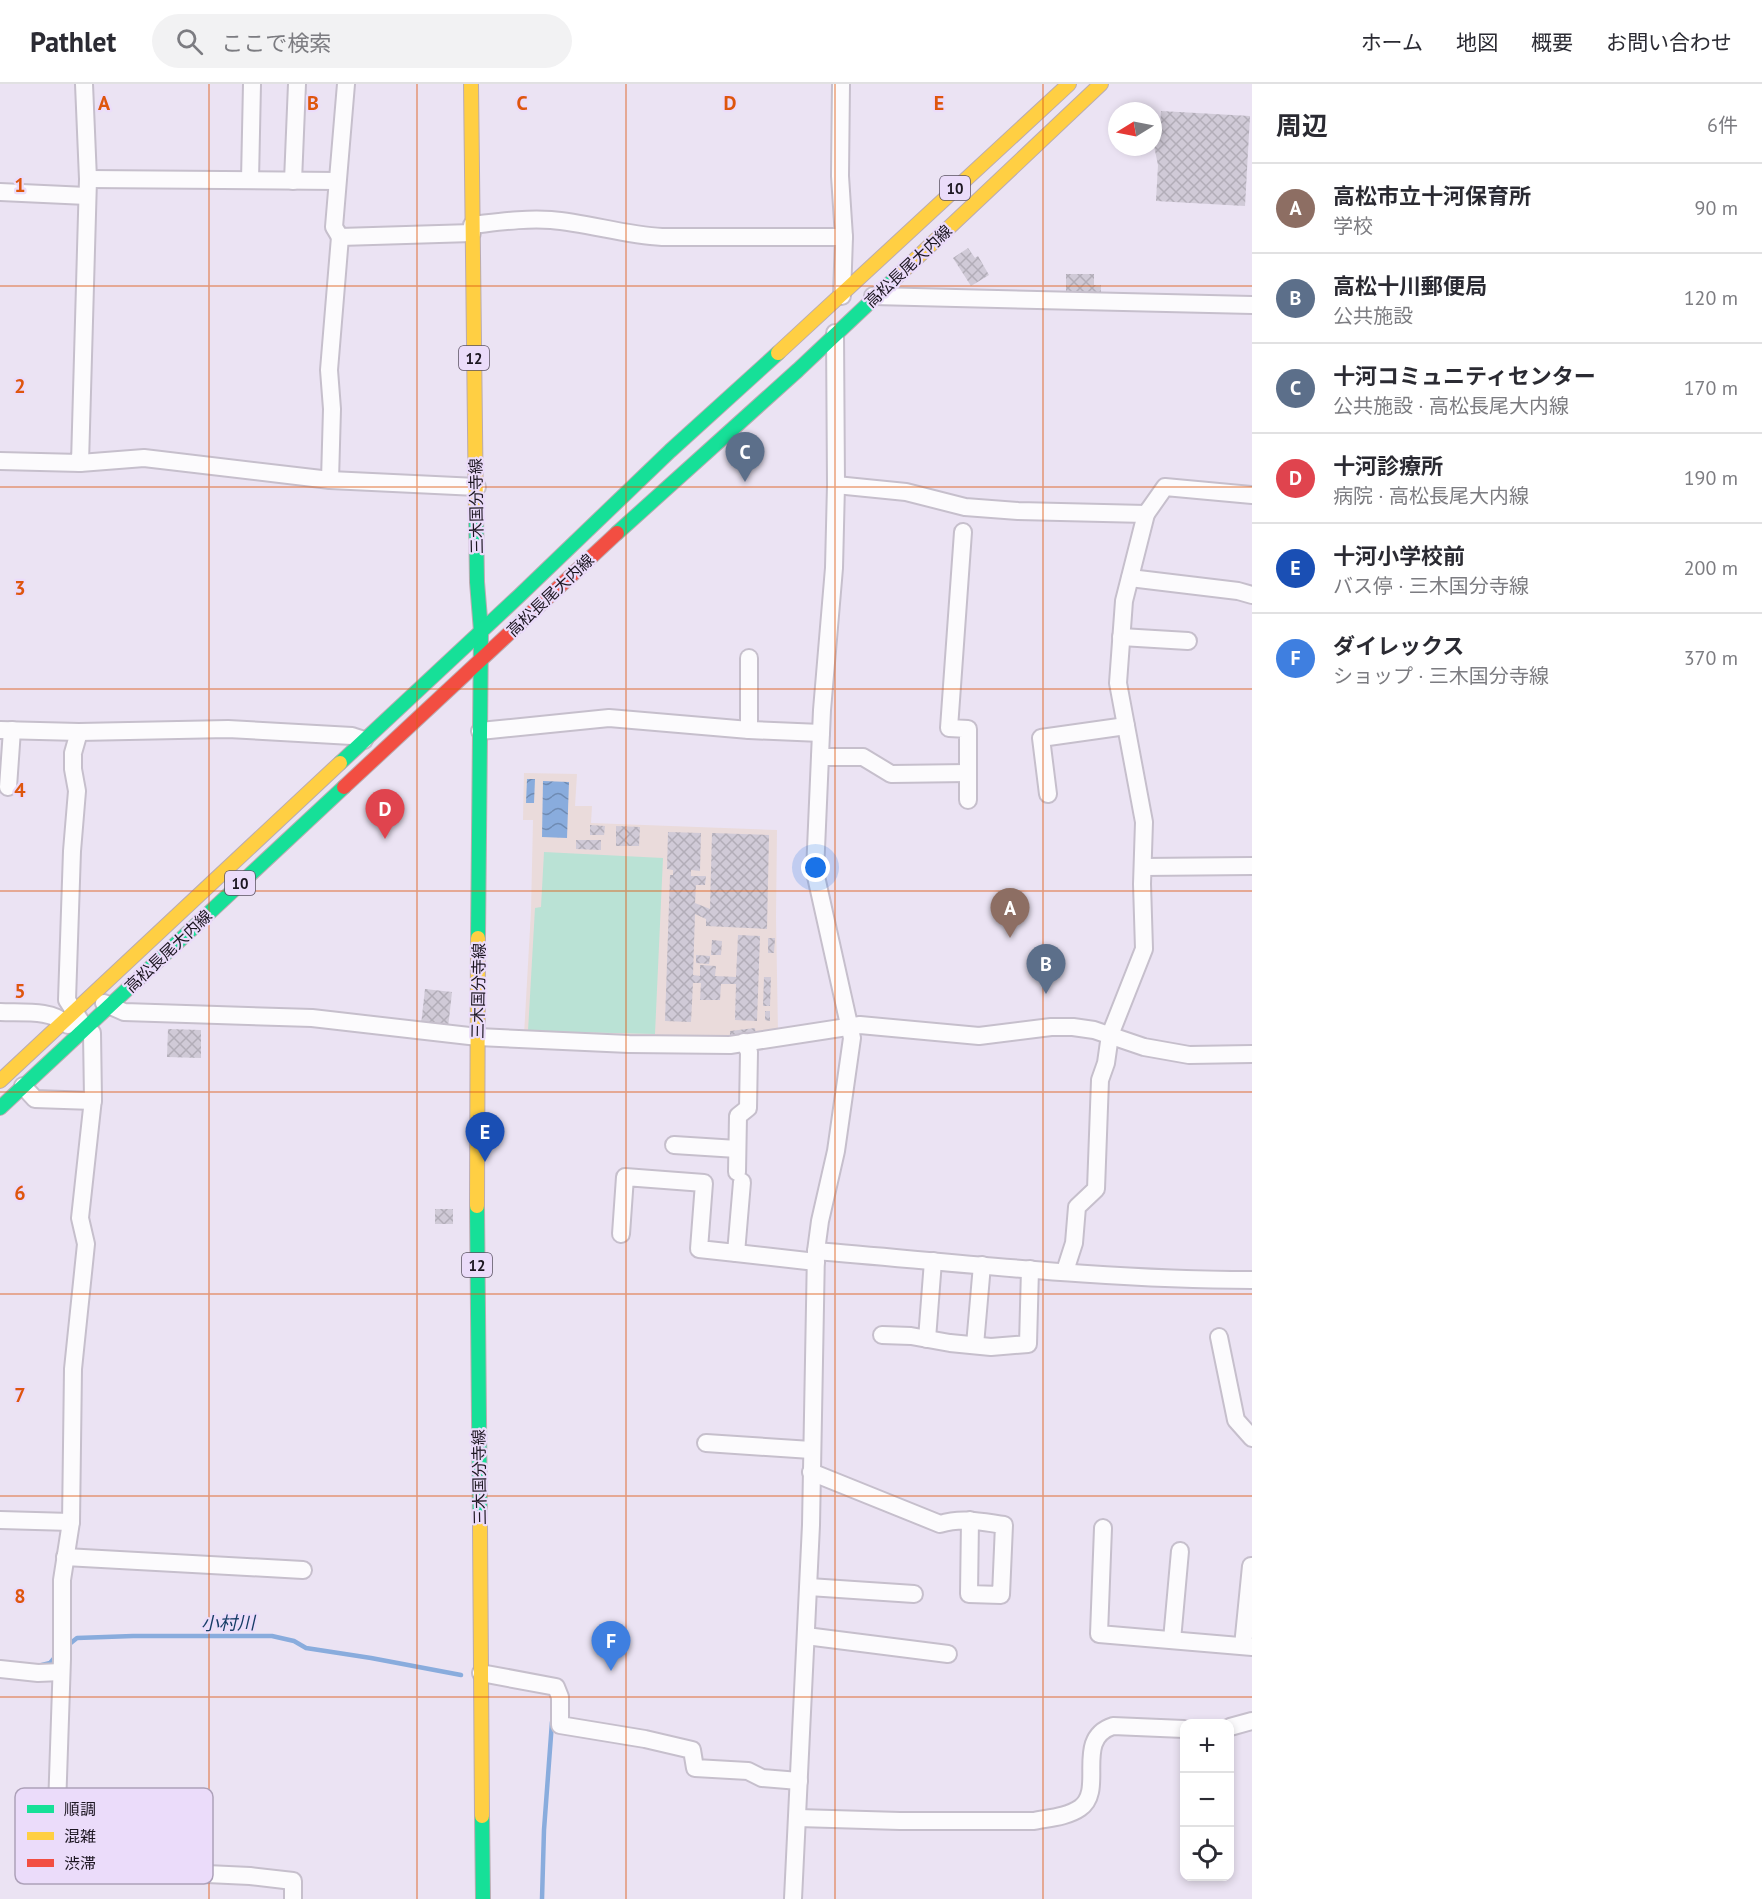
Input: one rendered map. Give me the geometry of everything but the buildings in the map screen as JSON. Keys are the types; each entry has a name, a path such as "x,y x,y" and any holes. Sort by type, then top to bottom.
{"main road":[{"name":"三木国分寺線","path":"471,84 477,582 481,631 476,1156 483,1899"},
{"name":"高松長尾大内線","path":"0,1081 670,451 1069,84"},
{"name":"高松長尾大内線","path":"0,1107 642,509 877,296 1101,84"}],"street":[{"path":"80,462 88,188 84,84"},
{"path":"250,180 252,84"},
{"path":"294,181 297,84"},
{"path":"330,480 332,408 329,369 340,237 334,227 346,84"},
{"path":"794,1899 808,1587 816,1257 820,1221 836,1151 852,1038 815,872 821,733 834,568 835,335 842,294 844,237 840,176 842,84"},
{"path":"0,192 250,180 338,181"},
{"path":"340,237 472,229 521,220 552,220 637,236 844,237"},
{"path":"842,294 1252,305"},
{"path":"0,461 80,462 144,458 330,480 477,487"},
{"path":"836,484 906,492 965,507 1018,511 1146,514"},
{"path":"1065,1271 1074,1243 1077,1207 1096,1189 1100,1080 1107,1063 1110,1035 1144,949 1144,822 1118,683 1124,601 1146,514 1165,487 1252,495"},
{"path":"963,532 949,728 968,729 968,800"},
{"path":"1130,578 1252,594"},
{"path":"1121,637 1188,641"},
{"path":"749,658 749,730"},
{"path":"480,731 609,718 749,730 821,733"},
{"path":"1048,794 1041,738 1126,726"},
{"path":"8,787 6,730 79,732 228,729 352,736 364,740"},
{"path":"58,1788 62,1580 71,1522 73,1369 86,1244 80,1218 93,1101 92,1033 81,1031 69,1016 67,1000 72,851 77,791 73,769 79,732"},
{"path":"820,757 863,757 891,774 968,772"},
{"path":"1143,867 1252,866"},
{"path":"93,995 109,1006 124,1012 312,1018 478,1037 629,1044 730,1045 860,1025 979,1036 1073,1027 1110,1035 1144,1047 1189,1055 1252,1054"},
{"path":"0,1012 69,1016"},
{"path":"736,1253 739,1177 738,1116 748,1108 749,1052 744,1042"},
{"path":"23,1086 36,1099 93,1101"},
{"path":"674,1145 737,1149"},
{"path":"621,1234 625,1178 704,1183 699,1249 736,1253 933,1261 1215,1280 1252,1280"},
{"path":"927,1339 933,1261"},
{"path":"975,1346 982,1265"},
{"path":"882,1335 911,1336 991,1347 1028,1344 1030,1269"},
{"path":"1219,1337 1236,1420 1252,1438"},
{"path":"706,1443 811,1450"},
{"path":"811,1472 940,1524 956,1519 970,1520 1004,1525 1001,1594 969,1594 970,1520"},
{"path":"0,1520 71,1522"},
{"path":"1103,1528 1100,1634 1247,1646 1251,1566"},
{"path":"1172,1640 1180,1551"},
{"path":"65,1557 303,1570"},
{"path":"808,1587 914,1594"},
{"path":"806,1636 948,1653"},
{"path":"0,1669 38,1673 62,1666"},
{"path":"481,1673 556,1687 560,1696 560,1725 645,1739 692,1750 695,1768 748,1772 762,1778 800,1780"},
{"path":"1234,1726 1252,1721"},
{"path":"798,1818 1023,1821 1052,1818 1082,1807 1089,1797 1092,1749 1102,1729 1113,1726 1180,1729"},
{"path":"213,1874 293,1881 293,1899"}],"shaded area":[{"path":"524,773 577,774 575,806 592,806 591,823 777,830 778,1033 733,1039 524,1035 531,911 533,820 523,820"}],"green space":[{"path":"544,852 663,858 655,1034 528,1031 535,908 541,907"}],"water":[{"path":"527,779 535,779 534,803 526,803"},
{"path":"543,781 569,782 567,838 542,837"}],"waterway":[{"name":"小村川","path":"67,1646 77,1638 272,1636 294,1641 306,1648 461,1675"},
{"name":"小村川","path":"38,1666 50,1663 56,1656"},
{"name":"小村川","path":"542,1899 544,1830 552,1722"}],"traffic: fast":[{"path":"617,533 798,370 903,271"},
{"path":"340,763 670,451 778,353"},
{"path":"476,515 477,582 481,631 478,938"},
{"path":"0,1108 344,787"},
{"path":"477,1206 480,1525"},
{"path":"482,1816 483,1899"}],"traffic: slow":[{"path":"471,84 476,515"},
{"path":"778,353 1069,84"},
{"path":"903,271 1101,84"},
{"path":"0,1081 340,763"},
{"path":"477,1206 478,938"},
{"path":"480,1525 482,1816"}],"traffic: jam":[{"path":"344,787 617,533"}],"place":[{"name":"十河コミュニティセンター","path":"745,482"},
{"name":"十河診療所","path":"385,839"},
{"name":"高松市立十河保育所","path":"1010,938"},
{"name":"高松十川郵便局","path":"1046,994"},
{"name":"十河小学校前","path":"485,1162"},
{"name":"ダイレックス","path":"611,1671"}]}
